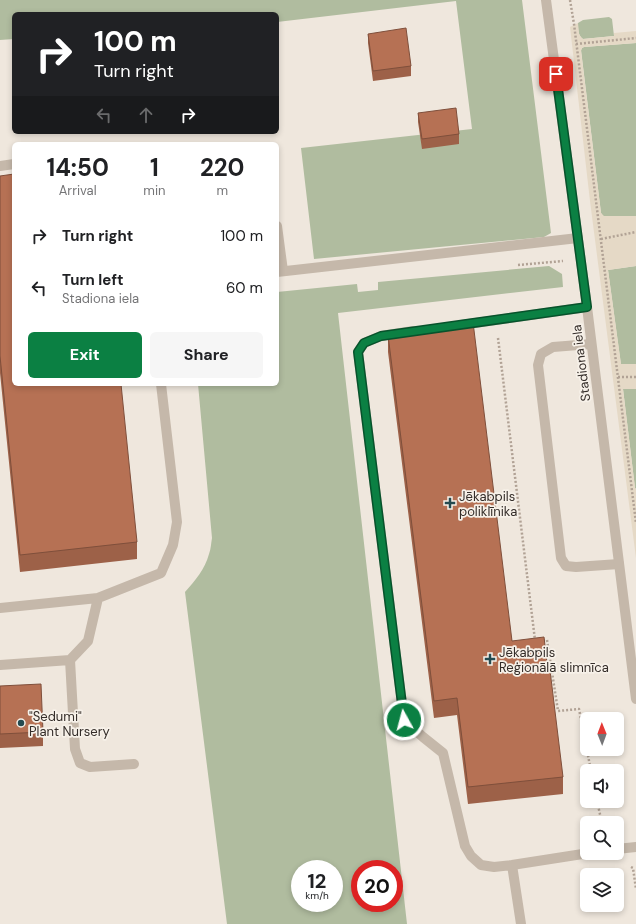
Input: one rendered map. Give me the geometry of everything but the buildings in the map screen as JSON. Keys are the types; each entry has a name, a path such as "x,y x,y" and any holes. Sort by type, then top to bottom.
{"street":[{"name":"Stadiona iela","path":"546,0 587,307 636,699"},
{"path":"0,166 12,164"},
{"path":"279,256 280,271 578,238"},
{"path":"451,326 587,307"},
{"path":"420,330 381,336 364,343 358,352 404,720 443,753 466,846 472,856 481,865 494,867 580,855"},
{"path":"591,344 553,347 541,354 538,365 560,551 561,558 566,566 576,567 619,564"},
{"path":"0,608 98,598 161,572 173,545 178,522 162,386"},
{"path":"0,665 70,660 88,641 98,598"},
{"path":"70,660 75,749 80,763 90,767 134,764"},
{"path":"624,848 636,847"},
{"path":"512,865 521,924"}],"path":[{"path":"570,0 576,44 579,50 618,377 634,493 636,523"},
{"path":"576,44 636,38"},
{"path":"601,238 636,232"},
{"path":"515,265 563,261 564,268"},
{"path":"497,332 535,641 548,640 558,711 579,709 590,764"},
{"path":"618,377 636,377"},
{"path":"627,864 633,868 636,889"}],"green space":[{"path":"0,0 522,0 551,233 544,237 314,259 301,148 472,129 456,1 279,22 279,12 12,12 12,39 0,40"},
{"path":"609,17 612,19 614,36 583,39 580,36 578,23 583,20"},
{"path":"636,43 636,216 603,216 601,213 581,50 584,47"},
{"path":"549,266 562,274 563,287 338,313 400,860 351,860 351,912 403,912 403,889 407,924 227,924 185,592 205,565 210,552 212,538 198,386 279,386 279,292 357,284 358,292 378,290 378,282"},
{"path":"636,266 636,364 621,365 608,270"},
{"path":"623,389 636,389 636,489 635,488"}],"shaded area":[{"path":"578,23 579,34 583,39 614,36 614,33 636,31 636,43 584,47 581,51 601,213 604,216 636,216 636,266 608,270 621,364 636,364 636,389 623,389 636,489 636,558 590,201 570,27"}],"place":[{"name":"Jēkabpils poliklīnika","path":"450,503"},
{"name":"Jēkabpils Reģionālā slimnīca","path":"490,659"},
{"name":"\"Sedumi\" Plant Nursery","path":"21,723"}],"route":[{"path":"404,720 358,352 364,343 381,336 587,307 556,74"}]}
